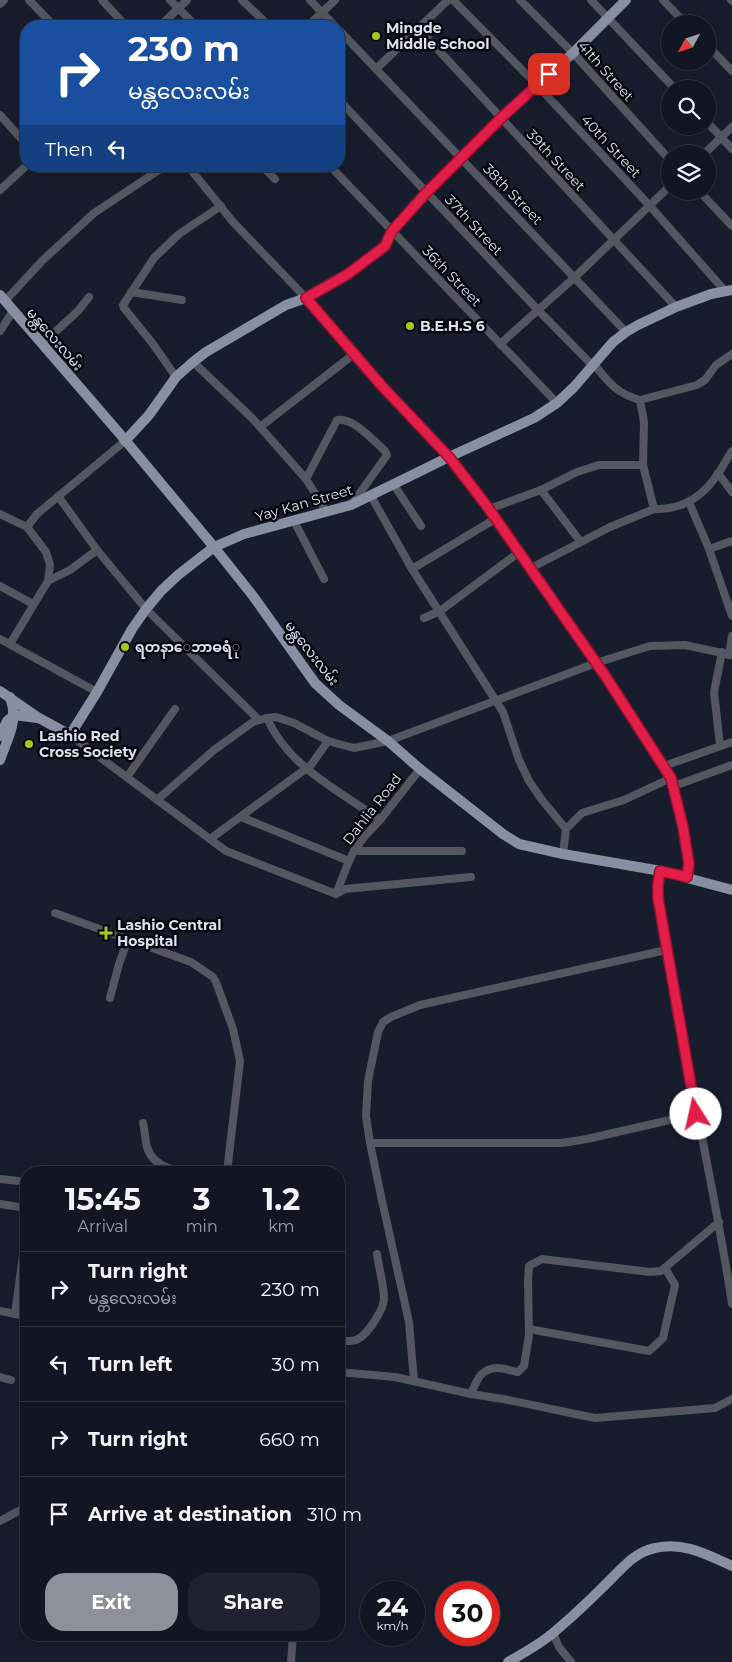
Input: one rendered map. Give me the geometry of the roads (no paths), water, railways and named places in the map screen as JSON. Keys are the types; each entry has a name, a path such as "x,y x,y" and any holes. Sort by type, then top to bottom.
{"main road":[{"path":"125,441 149,415 176,377 206,352 286,305 306,298 369,259 385,246 392,231 461,157 573,53 626,0"},
{"name":"Yay Kan Street","path":"70,735 97,692 132,629 146,609 178,575 214,547 244,534 351,505 534,418 557,403 594,365 613,342 626,332 676,307 710,294 729,290"},
{"name":"မန္တလေးလမ်း","path":"3,298 214,547 253,596 315,683 339,705 388,741 420,769 503,834 519,844 563,854 660,871 732,890"},
{"path":"0,691 10,696 39,718 70,735"},
{"path":"0,760 14,723 10,696"},
{"path":"0,736 7,720 14,715 39,718"},
{"path":"508,1662 553,1633 606,1585 631,1558 644,1551 657,1547 679,1547 696,1550 732,1566"}],"street":[{"path":"0,4 4,0"},
{"path":"29,0 48,20"},
{"path":"102,0 120,20"},
{"path":"170,0 190,20"},
{"path":"166,20 187,0"},
{"path":"242,0 263,20"},
{"path":"310,0 329,20"},
{"path":"314,20 335,0"},
{"path":"376,70 448,0"},
{"name":"40th Street","path":"453,0 537,85 729,290"},
{"name":"41th Street","path":"520,0 573,53 661,150"},
{"path":"591,0 667,80"},
{"path":"663,0 677,15"},
{"name":"39th Street","path":"419,29 676,307"},
{"name":"38th Street","path":"345,36 626,332"},
{"path":"716,54 732,71"},
{"name":"37th Street","path":"345,106 538,310 594,365 611,386 628,397 640,400"},
{"path":"0,115 20,137"},
{"path":"714,145 732,128"},
{"path":"716,132 732,149"},
{"path":"0,190 20,172"},
{"path":"3,298 94,213 156,172"},
{"path":"193,172 239,228 306,298 381,385 449,457 489,509 596,663 673,782 689,864 687,877"},
{"path":"268,172 275,180"},
{"name":"36th Street","path":"336,172 557,403"},
{"path":"500,344 575,277 661,194"},
{"path":"707,200 732,226"},
{"path":"176,377 124,308 124,305 130,292 154,258 173,240 221,206"},
{"path":"130,292 182,300"},
{"path":"42,344 78,311 89,296"},
{"path":"0,331 13,311"},
{"path":"260,427 354,354"},
{"path":"654,509 643,465 644,422 640,400 697,385 705,380 716,365 732,354"},
{"path":"193,362 260,427 306,479 326,511"},
{"path":"306,479 337,420 341,419 358,426 385,451 387,456 351,505"},
{"path":"27,528 37,514 125,441"},
{"path":"529,568 610,526 654,509 668,509 689,502 708,487 732,452"},
{"path":"489,509 541,490 577,472 599,465 643,465"},
{"path":"718,473 732,492"},
{"path":"394,485 421,526"},
{"path":"541,490 580,541"},
{"path":"58,496 97,550 146,609 259,720"},
{"path":"371,496 412,569 503,712 519,760 529,781 566,829"},
{"path":"689,502 709,549 732,616"},
{"path":"0,514 27,528 49,560 50,565 48,581 10,644"},
{"path":"412,569 495,518"},
{"path":"294,521 324,579"},
{"path":"709,549 732,541"},
{"path":"48,581 70,570 97,550"},
{"path":"424,618 440,611 518,553"},
{"path":"0,586 33,604"},
{"path":"720,745 714,692 728,654 732,636"},
{"path":"0,639 97,692"},
{"path":"157,800 214,750 253,722 259,720 276,717 294,722 328,742 354,748 388,741 596,663 650,646 686,646 728,654"},
{"path":"127,777 174,709"},
{"path":"267,718 273,732 282,745 306,769 380,820"},
{"path":"70,735 226,850 336,894 345,889 471,877"},
{"path":"210,839 311,765 328,742"},
{"path":"664,766 732,742"},
{"path":"563,854 566,829 582,813 673,782 732,765"},
{"name":"Dahlia Road","path":"336,894 354,851 420,769"},
{"path":"241,817 349,861"},
{"path":"354,851 462,851"},
{"path":"660,871 658,898 666,950 696,1114 719,1222 732,1304"},
{"path":"55,913 190,962 213,977 233,1029 240,1061 228,1166"},
{"path":"110,998 128,939"},
{"path":"414,1381 409,1322 370,1143 366,1116 368,1081 378,1032 383,1022 420,1005 666,950"},
{"path":"370,1143 562,1143 588,1139 696,1114"},
{"path":"143,1123 147,1149 164,1166"},
{"path":"0,1179 19,1181"},
{"path":"0,1204 20,1207"},
{"path":"471,1394 481,1373 486,1370 498,1368 518,1372 524,1366 529,1329 529,1266 542,1259 650,1272 661,1271 719,1222"},
{"path":"345,1341 356,1341 360,1338 376,1320 382,1308 385,1299 377,1254"},
{"path":"529,1329 648,1351 663,1338 675,1285 665,1268"},
{"path":"15,1314 20,1278"},
{"path":"0,1312 20,1315"},
{"path":"345,1373 394,1377 595,1418 715,1408 732,1399"},
{"path":"0,1377 11,1380"},
{"path":"0,1521 20,1510"},
{"path":"553,1633 559,1647 571,1662"},
{"path":"291,1662 293,1641"}],"place":[{"name":"Mingde Middle School","path":"376,36"},
{"name":"B.E.H.S 6","path":"410,326"},
{"name":"ရတနာေဘာဓရံု","path":"125,647"},
{"name":"Lashio Red Cross Society","path":"29,744"},
{"name":"Lashio Central Hospital","path":"106,933"}]}
